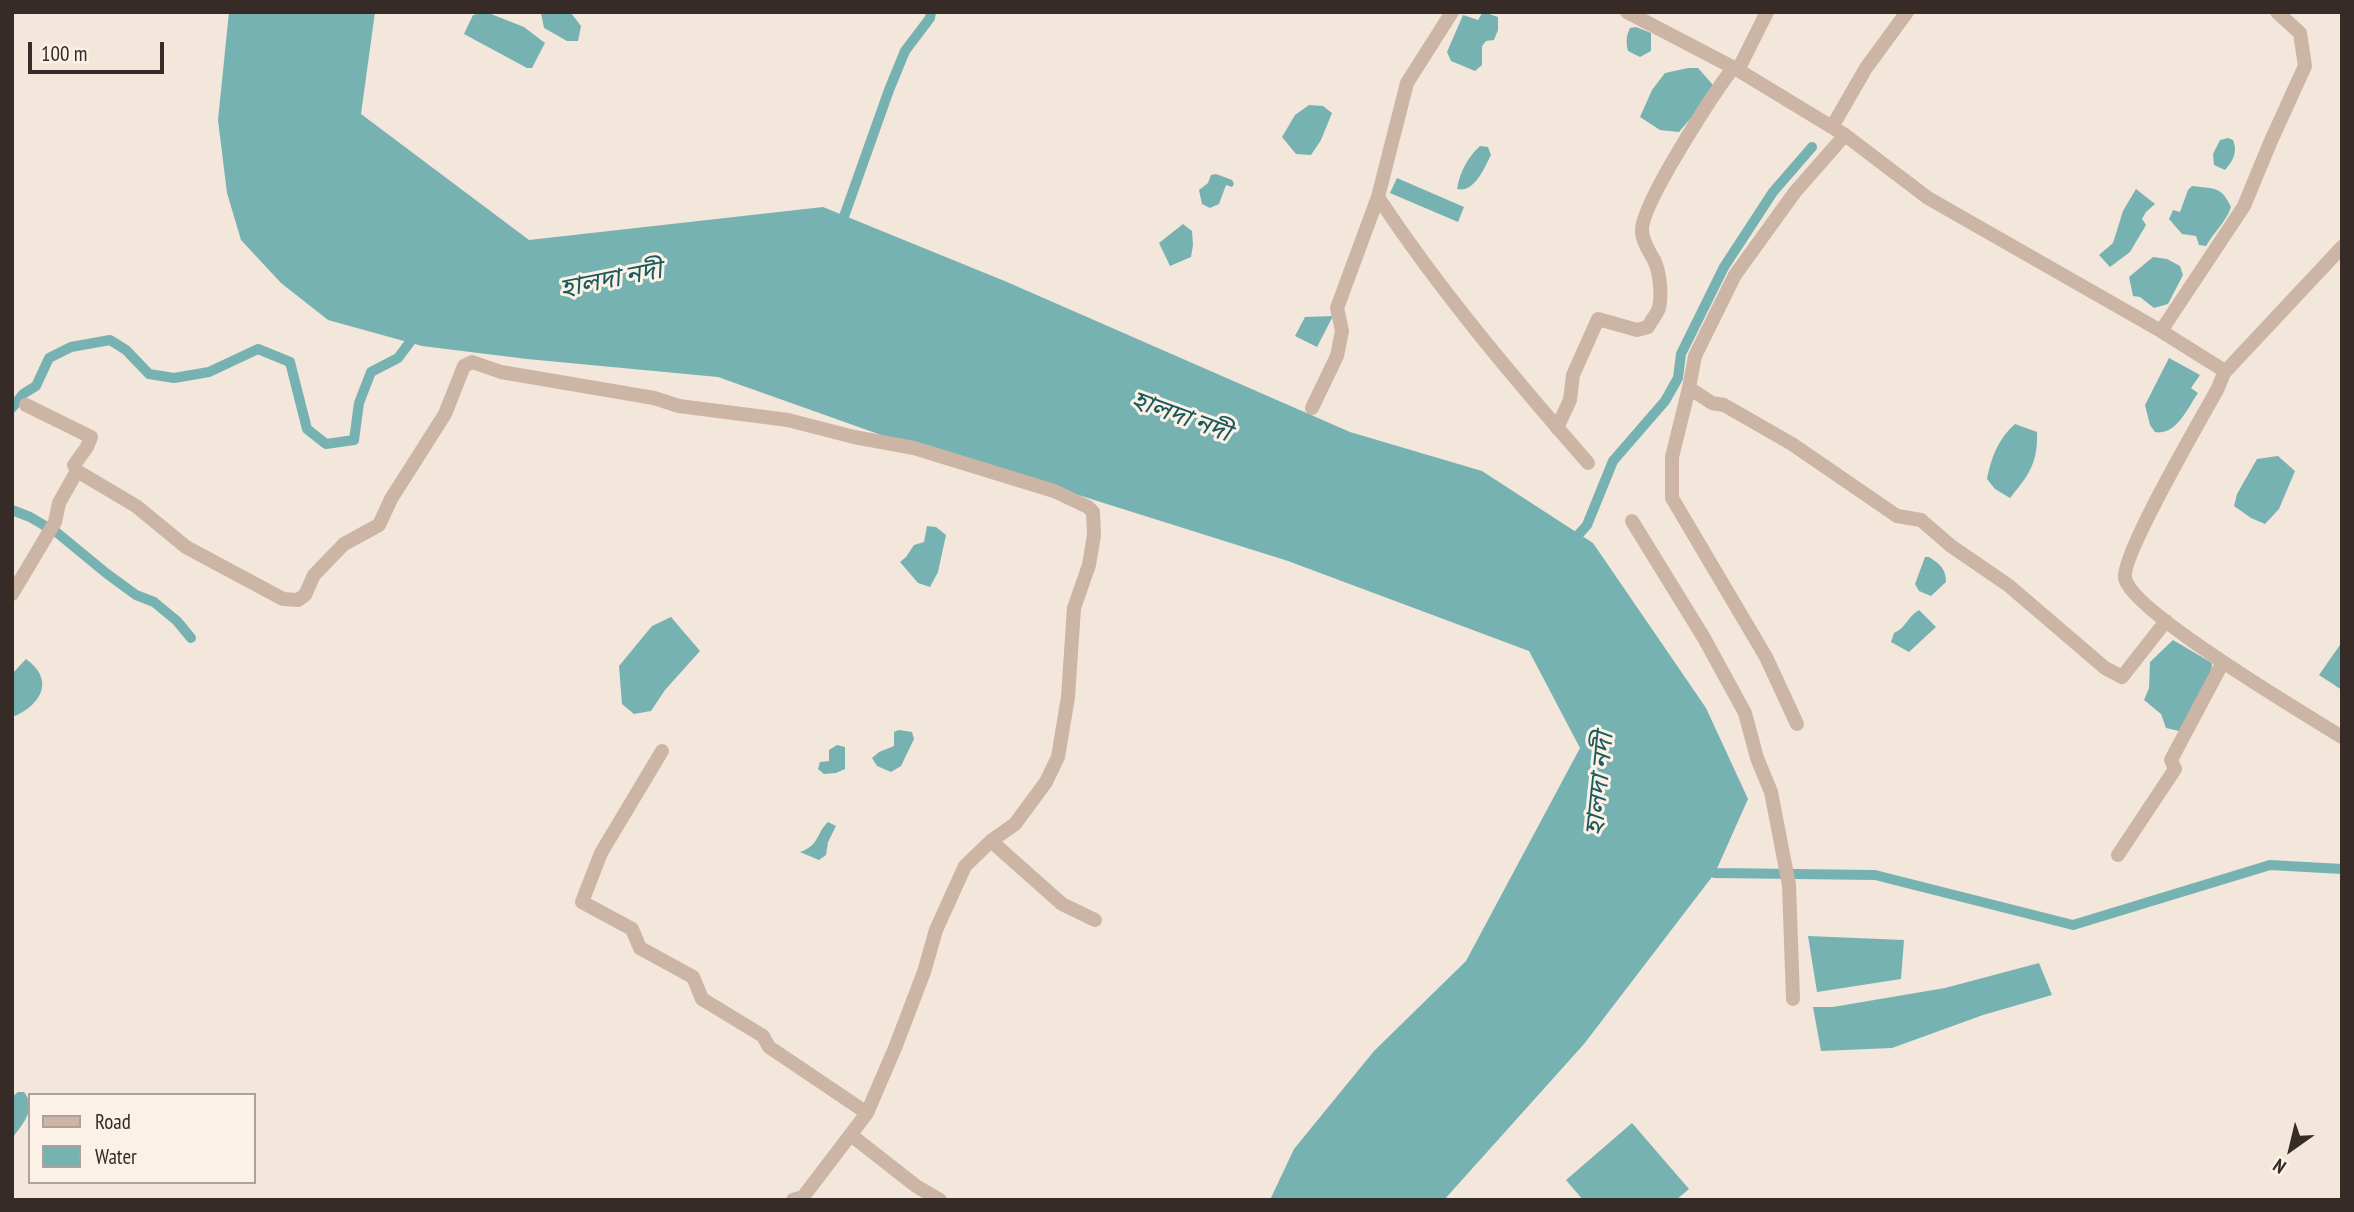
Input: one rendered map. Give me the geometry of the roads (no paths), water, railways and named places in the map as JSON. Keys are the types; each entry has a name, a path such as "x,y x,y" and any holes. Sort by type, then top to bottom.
{"street":[{"path":"1312,408 1337,356 1342,331 1337,308 1378,197 1407,83 1452,12"},
{"path":"1627,12 1736,69 1832,127 1928,198 2161,331 2224,373"},
{"path":"1557,428 1570,400 1573,375 1598,319 1637,330 1648,327 1659,308 1656,264 1646,247 1642,230 1647,208 1688,136 1736,69 1767,12"},
{"path":"1832,127 1866,68 1907,12"},
{"path":"2161,331 2245,206 2305,66 2300,33 2277,12"},
{"path":"1797,724 1766,657 1672,498 1672,457 1695,356 1735,275 1795,192 1845,135"},
{"path":"1378,197 1416,253 1588,463"},
{"path":"2342,247 2224,373 2154,505 2126,564 2125,578 2130,591 2166,621 2223,662 2342,737"},
{"path":"26,405 91,437 74,465 77,471 161,524 186,547 283,599 298,600 305,595 314,575 344,544 379,525 414,461 445,414 464,366 472,362 501,372 600,391 654,398 679,405 788,420 854,437 914,448 1054,491 1093,512 1094,535 1089,565 1074,608 1068,697 1058,757 1046,782 1015,824 990,841 965,866 936,930 924,972 867,1113 803,1197 793,1200"},
{"path":"1689,388 1791,444 1896,516 1921,520 1951,546 2008,585 2105,668 2122,677 2166,621"},
{"path":"12,594 55,522 60,503 77,471"},
{"path":"1632,521 1704,638 1745,713 1757,758 1771,792 1789,885 1793,999"},
{"path":"2118,855 2175,769 2171,760 2223,662"},
{"path":"662,751 601,853 582,902 632,929 640,948 693,977 702,999 763,1036 769,1047 867,1113"},
{"path":"990,841 1062,904 1095,920"},
{"path":"850,1135 916,1186 940,1200"}],"water":[{"name":"হালদা নদী","path":"229,12 375,12 361,114 529,240 823,207 1007,282 1350,432 1482,471 1593,543 1706,708 1748,799 1715,873 1584,1044 1444,1200 1270,1200 1294,1149 1374,1051 1466,961 1580,748 1529,651 1288,561 1018,476 912,446 718,377 422,346 328,320 281,283 241,240 227,193 218,120"},
{"path":"486,12 524,27 545,43 532,68 527,68 464,34 473,15"},
{"path":"1483,12 1498,17 1498,30 1494,40 1486,41 1482,46 1482,65 1475,71 1451,61 1447,52 1463,15 1478,20"},
{"path":"541,13 571,13 581,26 578,41 567,41 544,28"},
{"path":"1636,27 1651,33 1651,51 1640,57 1628,51 1627,45 1630,28"},
{"path":"1698,68 1713,85 1701,106 1679,132 1660,130 1640,117 1652,90 1665,73"},
{"path":"1309,105 1323,106 1332,113 1321,140 1311,155 1296,154 1282,137 1295,115"},
{"path":"2220,140 2233,140 2235,152 2225,170 2214,165 2213,154"},
{"path":"1480,146 1488,147 1491,155 1474,183 1469,187 1457,189 1465,166"},
{"path":"1216,174 1232,180 1234,184 1232,187 1226,185 1219,204 1210,208 1202,204 1199,190 1208,183 1211,175"},
{"path":"1397,178 1464,207 1458,222 1390,193"},
{"path":"2192,186 2220,191 2231,207 2206,246 2199,245 2196,236 2182,234 2169,219 2173,210 2180,212"},
{"path":"2136,189 2155,204 2142,219 2146,225 2130,252 2110,267 2099,255 2113,243 2123,211"},
{"path":"1183,224 1192,231 1191,257 1170,266 1159,243"},
{"path":"2153,257 2167,259 2180,266 2183,275 2168,304 2154,308 2140,297 2133,296 2129,277"},
{"path":"1333,316 1317,347 1295,336 1305,317"},
{"path":"2169,358 2200,375 2191,388 2198,393 2175,426 2169,430 2155,432 2150,425 2145,405"},
{"path":"2015,424 2037,432 2037,443 2031,468 2010,498 1995,489 1987,479 1996,449"},
{"path":"2278,456 2295,471 2279,509 2265,524 2234,506 2237,494 2257,459"},
{"path":"927,526 936,527 946,535 938,572 930,587 918,583 900,562 914,545 924,542"},
{"path":"1925,557 1939,565 1946,577 1946,582 1931,596 1919,591 1915,584"},
{"path":"1919,610 1936,627 1909,652 1891,642 1894,633"},
{"path":"671,617 700,651 665,690 651,711 634,714 622,704 619,666 652,626"},
{"path":"2173,640 2212,663 2211,676 2179,731 2166,728 2161,714 2144,700 2149,688 2150,662"},
{"path":"2342,642 2342,690 2319,675"},
{"path":"26,659 40,675 42,690 25,711 15,716 12,714 12,674"},
{"path":"894,732 912,732 914,739 901,766 891,772 877,766 872,758 894,746"},
{"path":"837,745 845,747 845,769 824,774 818,769 820,762 829,761 829,750"},
{"path":"828,822 836,826 828,842 826,855 819,860 800,852 811,846"},
{"path":"1808,936 1904,940 1901,979 1817,992"},
{"path":"2039,963 2052,995 1983,1015 1892,1048 1821,1051 1813,1007 1833,1007 1945,988"},
{"path":"18,1092 24,1092 28,1098 28,1113 12,1139 12,1097"},
{"path":"1632,1123 1689,1189 1676,1200 1583,1200 1566,1180"}],"waterway":[{"path":"841,225 905,51 930,18 931,12"},
{"path":"1572,542 1587,525 1613,461 1665,401 1678,378 1681,354 1724,267 1773,192 1812,147"},
{"path":"12,408 23,394 36,386 49,358 71,347 110,340 126,350 149,374 174,378 209,372 258,349 290,362 307,429 326,444 354,440 359,403 371,372 398,358 410,342"},
{"path":"12,510 47,527"},
{"path":"55,531 136,595 154,602 177,621 191,638"},
{"path":"1704,869 1715,873 1875,875 2073,925 2270,865 2342,869"}]}
